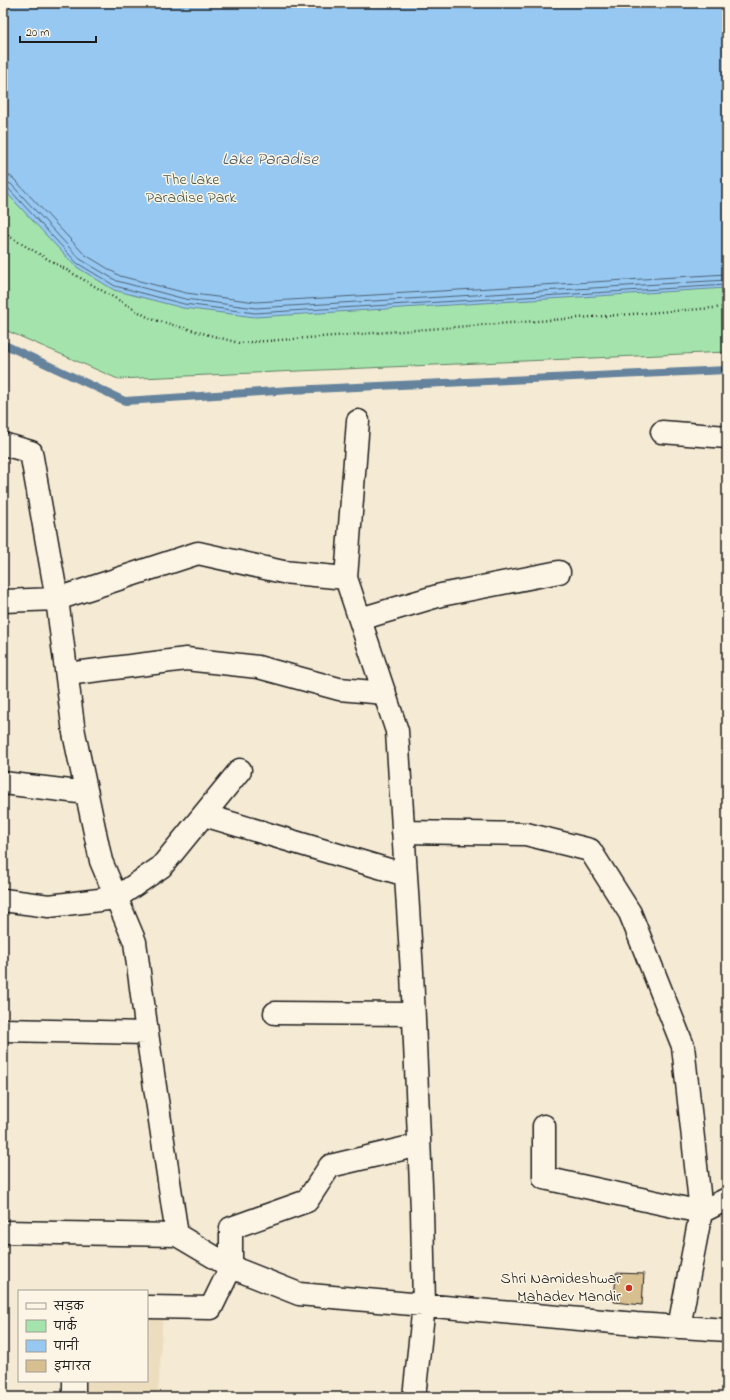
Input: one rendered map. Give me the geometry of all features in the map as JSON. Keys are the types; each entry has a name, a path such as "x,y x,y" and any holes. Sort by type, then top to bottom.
{"street":[{"path":"358,421 346,578 397,731 404,832 414,1014 424,1305 414,1397"},
{"path":"662,432 727,437"},
{"path":"3,444 31,452 57,599 74,733 101,861 135,942 177,1235"},
{"path":"3,601 57,599 198,553 283,572 346,578"},
{"path":"360,619 441,595 559,572"},
{"path":"67,674 186,659 258,667 339,689 385,693"},
{"path":"3,900 49,906 116,898 161,867 240,770"},
{"path":"3,782 87,793"},
{"path":"204,815 406,875"},
{"path":"404,832 526,834 590,850 630,913 683,1046 701,1212 679,1327"},
{"path":"275,1013 414,1014"},
{"path":"3,1030 147,1033"},
{"path":"544,1126 544,1178 701,1212 727,1199"},
{"path":"148,1307 211,1308 231,1267 231,1228 306,1202 330,1166 419,1145"},
{"path":"3,1232 177,1235 231,1267 299,1294 727,1330"},
{"path":"74,1382 74,1397"}],"path":[{"path":"3,229 10,237 151,319 239,343 727,306"}],"shaded area":[{"path":"148,1313 163,1313 158,1397 80,1397 81,1382 148,1382"}],"green space":[{"name":"Lake Paradise","path":"3,3 727,3 727,352 118,379 3,329"}],"water":[{"name":"Lake Paradise","path":"3,3 727,3 727,288 255,317 183,308 114,290 75,266 3,189"}],"building":[{"name":"Shri Namideshwar Mahadev Mandir","path":"616,1273 644,1274 642,1305 614,1302"}],"waterway":[{"path":"3,344 125,401 291,390 727,370"}],"place":[{"name":"Shri Namideshwar Mahadev Mandir","path":"629,1288"}],"park label":[{"name":"The Lake Paradise Park","path":"191,189"}]}
